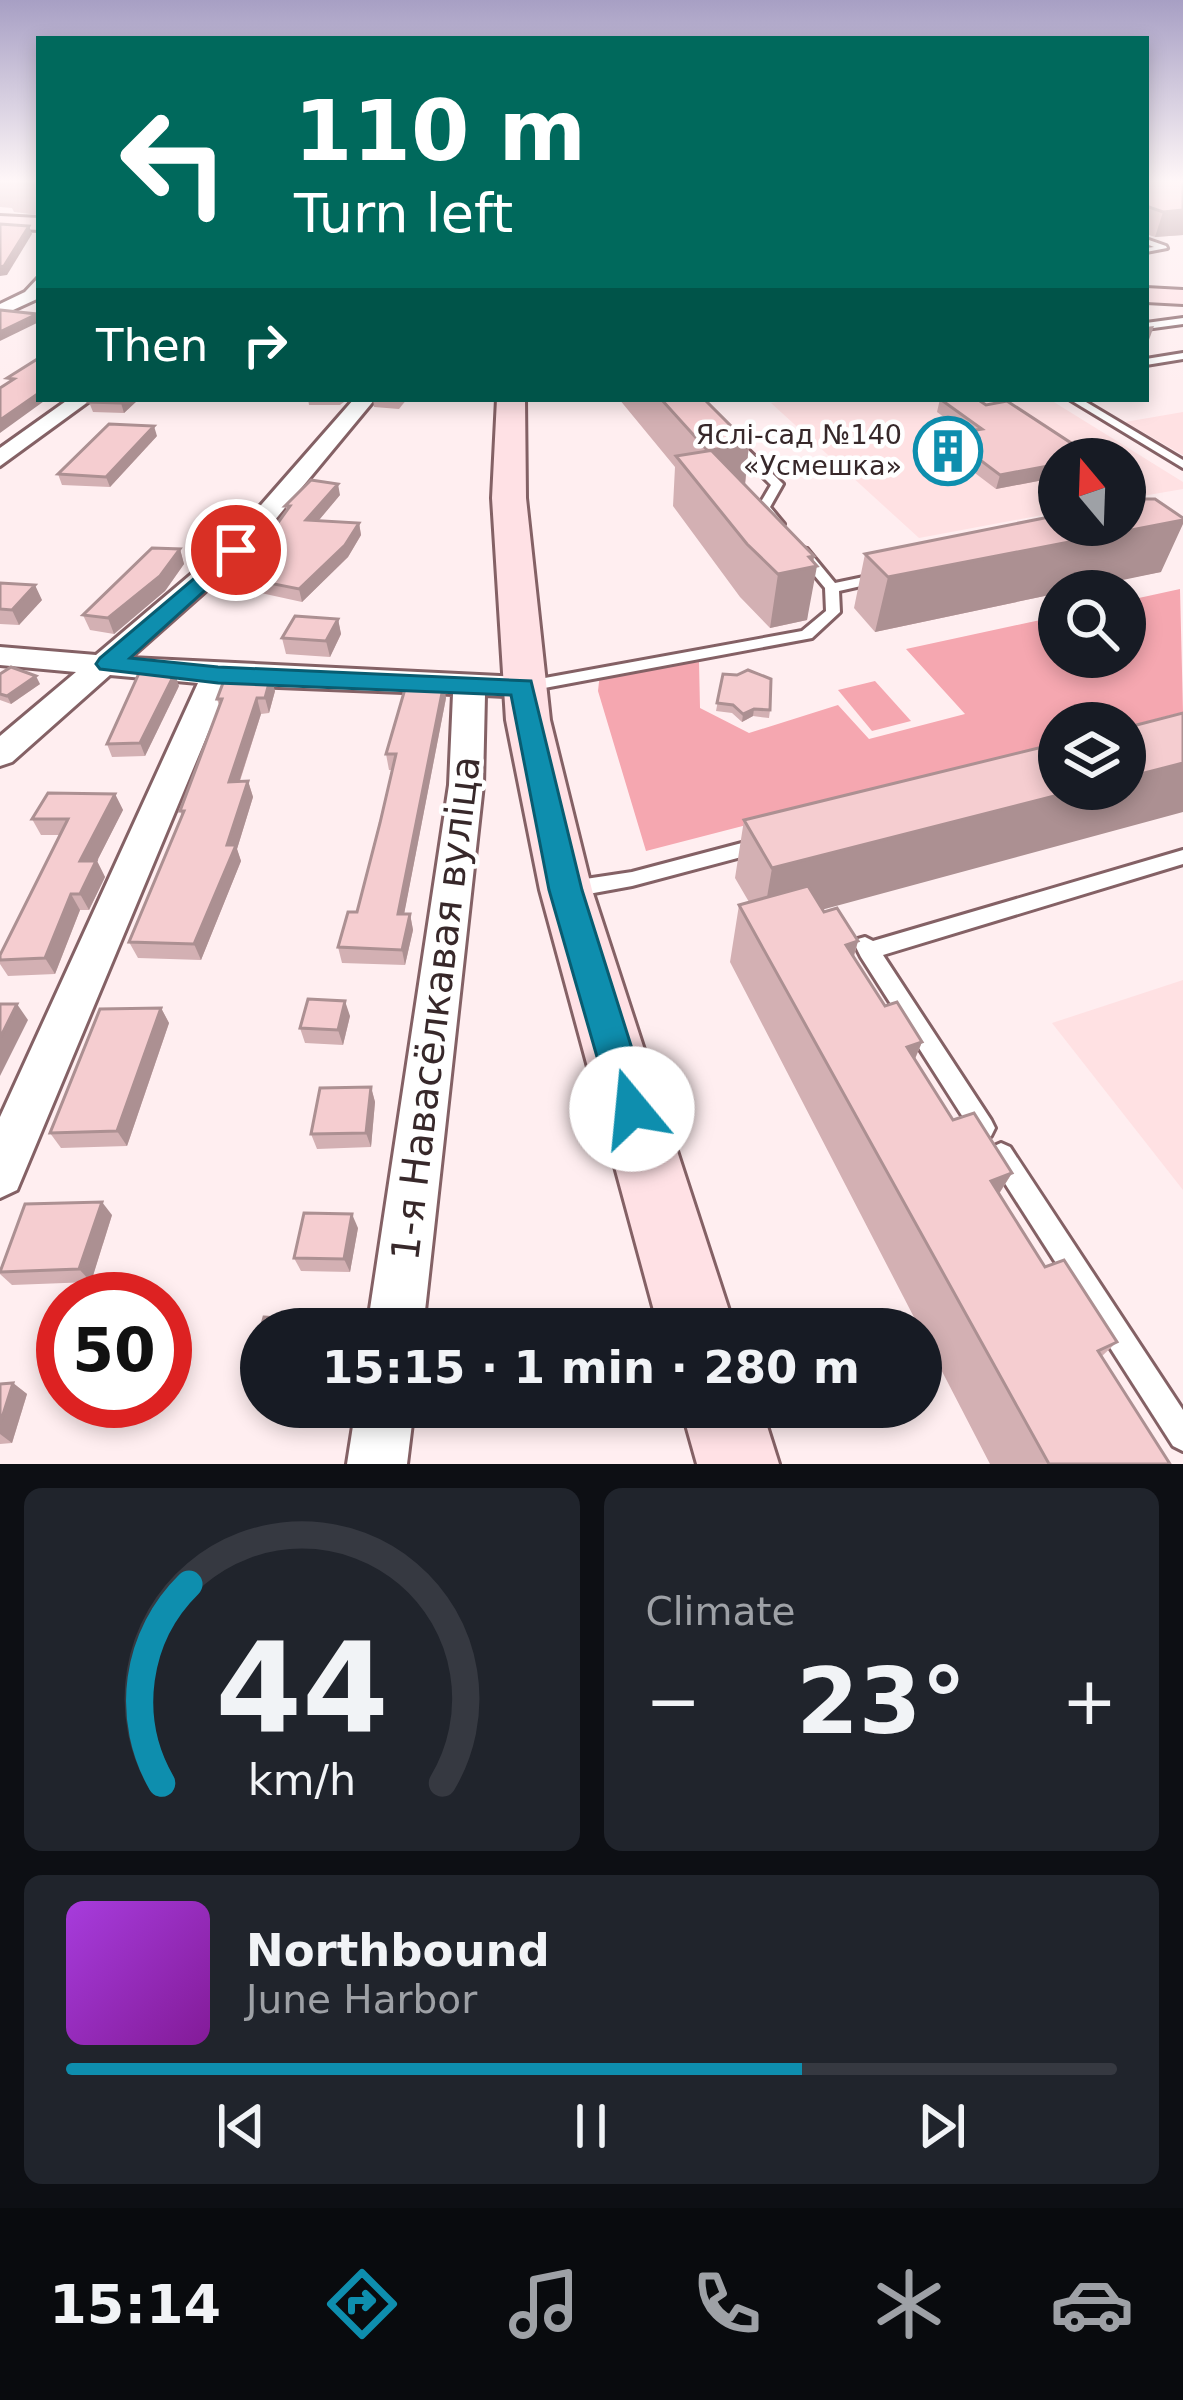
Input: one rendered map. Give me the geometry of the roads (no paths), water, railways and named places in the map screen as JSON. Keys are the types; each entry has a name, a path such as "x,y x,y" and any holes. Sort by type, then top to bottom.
{"main road":[{"path":"1149,295 1183,297"},
{"path":"511,402 508,498 522,687 566,890 691,1308"},
{"path":"727,1428 738,1464"}],"street":[{"path":"0,311 31,295 36,286"},
{"path":"0,459 78,402"},
{"path":"0,754 236,550 362,402"},
{"path":"0,656 218,675 522,687"},
{"path":"0,1173 218,675"},
{"name":"1-я Навасёлкавая вуліца","path":"398,1308 466,785 469,687"},
{"path":"377,1464 382,1428"}],"lane":[{"path":"1149,326 1183,321"},
{"path":"1149,362 1183,356"},
{"path":"1079,402 1183,465"},
{"path":"522,687 807,635 833,612 832,588 764,507 777,484 718,428"},
{"path":"832,588 895,574"},
{"path":"566,890 632,879 767,843"},
{"path":"1183,857 866,948 1183,1436"}],"place":[{"name":"Яслі-сад №140 «Усмешка»","path":"948,451"}]}
